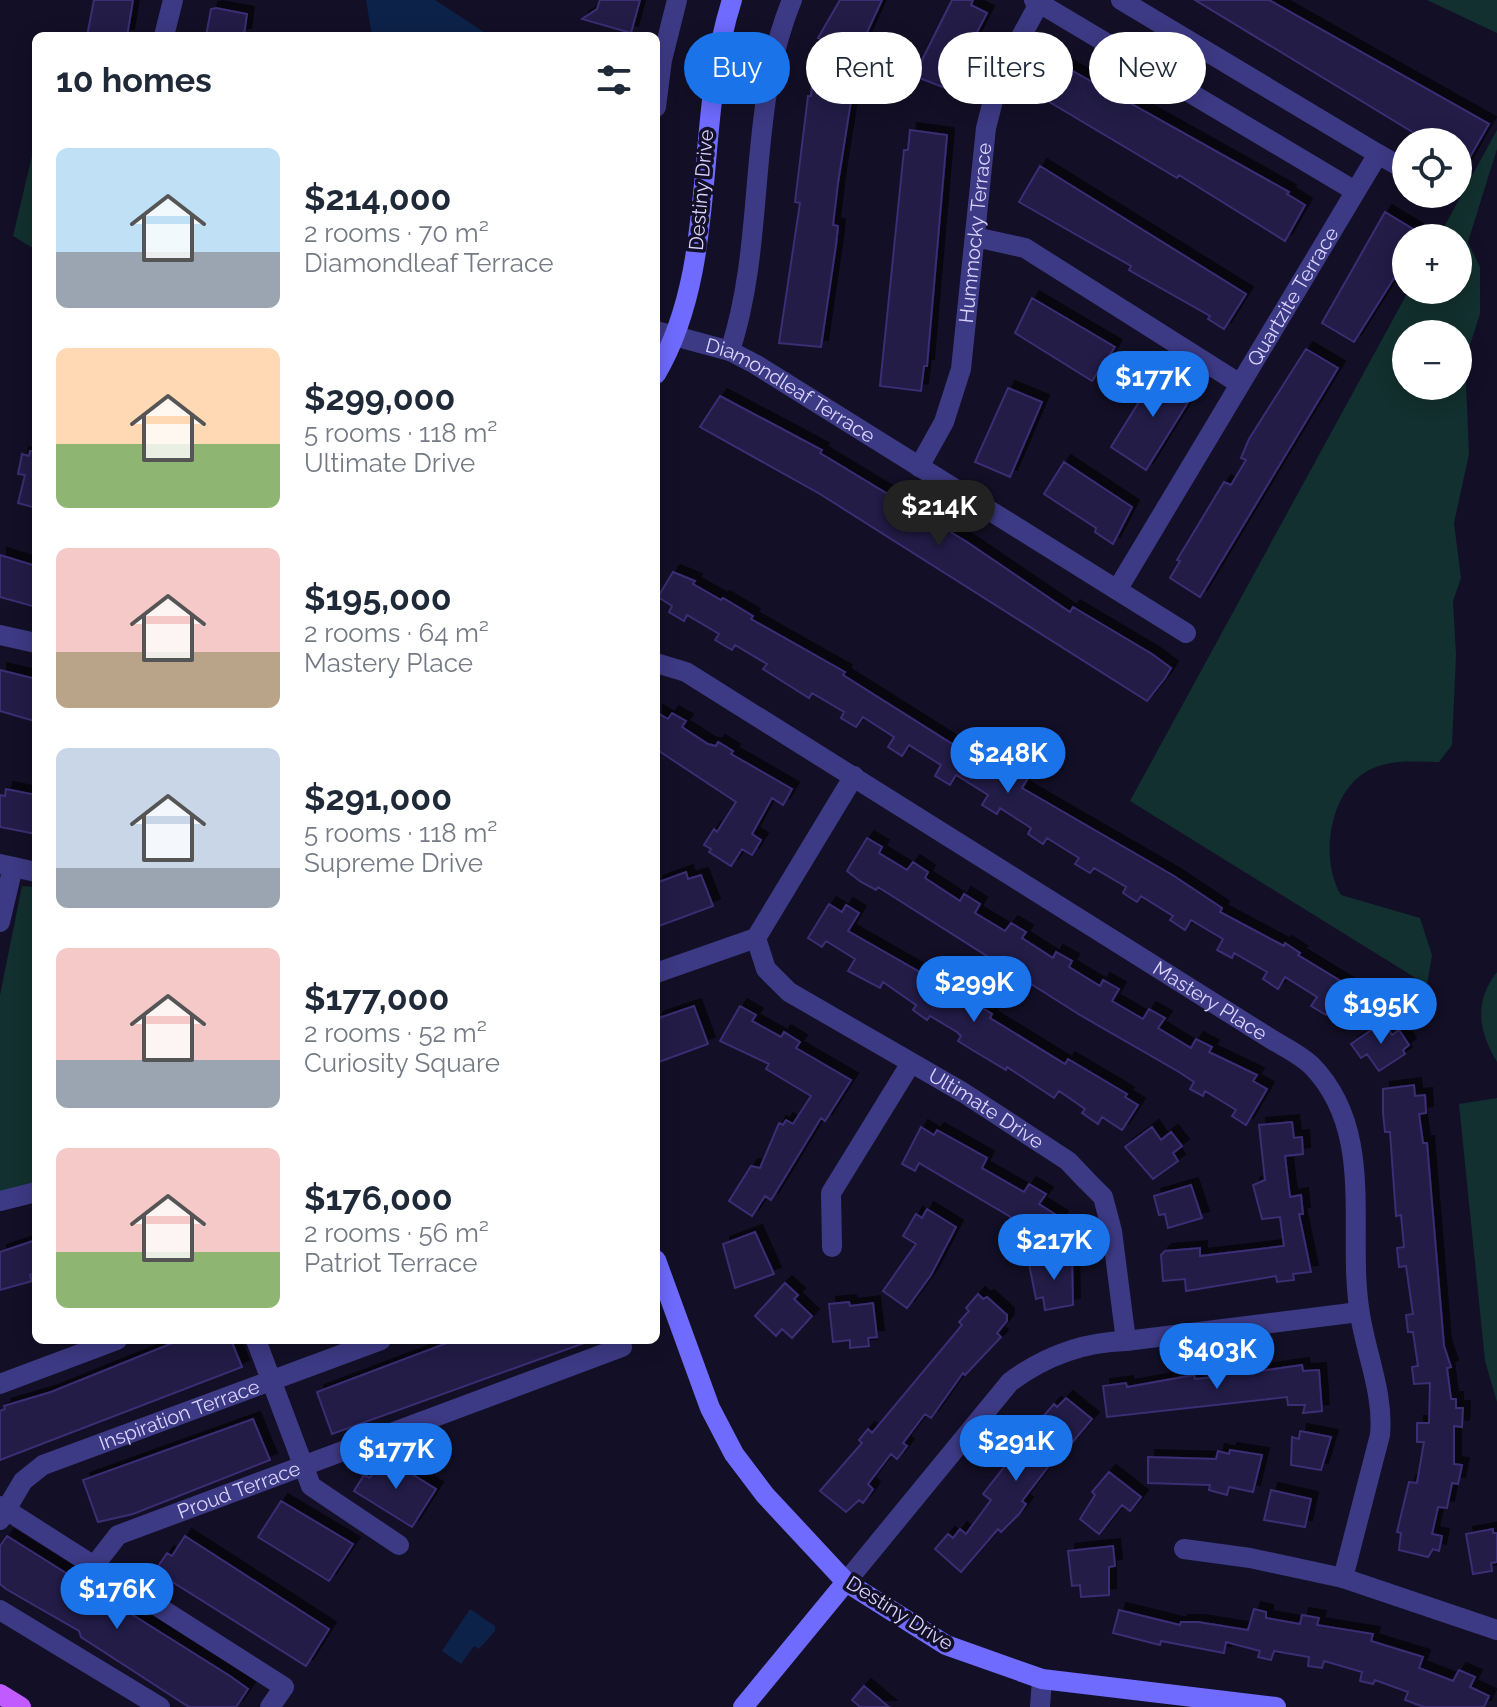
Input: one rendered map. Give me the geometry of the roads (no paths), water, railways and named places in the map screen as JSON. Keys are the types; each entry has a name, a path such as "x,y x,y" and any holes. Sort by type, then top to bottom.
{"main road":[{"path":"0,1694 21,1707"}],"street":[{"path":"165,32 173,0"},
{"path":"660,76 677,0"},
{"name":"Destiny Drive","path":"660,356 665,334 692,283 713,79 732,0"},
{"path":"730,351 747,282 769,85 792,0"},
{"path":"1121,0 1392,162"},
{"path":"1038,1 1355,191"},
{"name":"Hummocky Terrace","path":"919,467 944,422 957,388 986,128 994,91 1038,1"},
{"name":"Quartzite Terrace","path":"1117,590 1378,154"},
{"path":"975,237 1025,248 1240,384"},
{"name":"Diamondleaf Terrace","path":"665,334 730,351 1186,633"},
{"path":"0,635 32,642"},
{"name":"Mastery Place","path":"660,664 686,672 1311,1065 1339,1102 1356,1180 1359,1312 1382,1415 1343,1578"},
{"path":"660,972 756,938 854,776"},
{"path":"0,922 6,865 32,871"},
{"name":"Ultimate Drive","path":"756,938 766,969 789,992 964,1093 1068,1161 1103,1197 1112,1231 1126,1341"},
{"path":"832,1247 831,1193 911,1063"},
{"path":"0,1201 32,1193"},
{"name":"Destiny Drive","path":"660,1271 710,1408 734,1454 765,1495 846,1582 946,1645 1042,1679 1276,1707"},
{"path":"743,1707 1010,1382 1029,1368 1092,1342 1126,1341 1359,1312"},
{"path":"0,1384 106,1344"},
{"path":"258,1344 311,1486 399,1545"},
{"name":"Inspiration Terrace","path":"2,1512 23,1481 43,1465 370,1344"},
{"name":"Proud Terrace","path":"94,1566 118,1535 622,1347"},
{"path":"2,1512 94,1566 284,1687 270,1707"},
{"path":"1184,1549 1250,1558 1343,1578 1497,1630"},
{"path":"0,1610 160,1707"},
{"path":"1040,1707 1042,1679"}],"water":[{"path":"366,0 435,0 484,32 371,32"},
{"path":"470,1609 495,1626 495,1631 479,1649 474,1646 461,1664 442,1651"}]}
